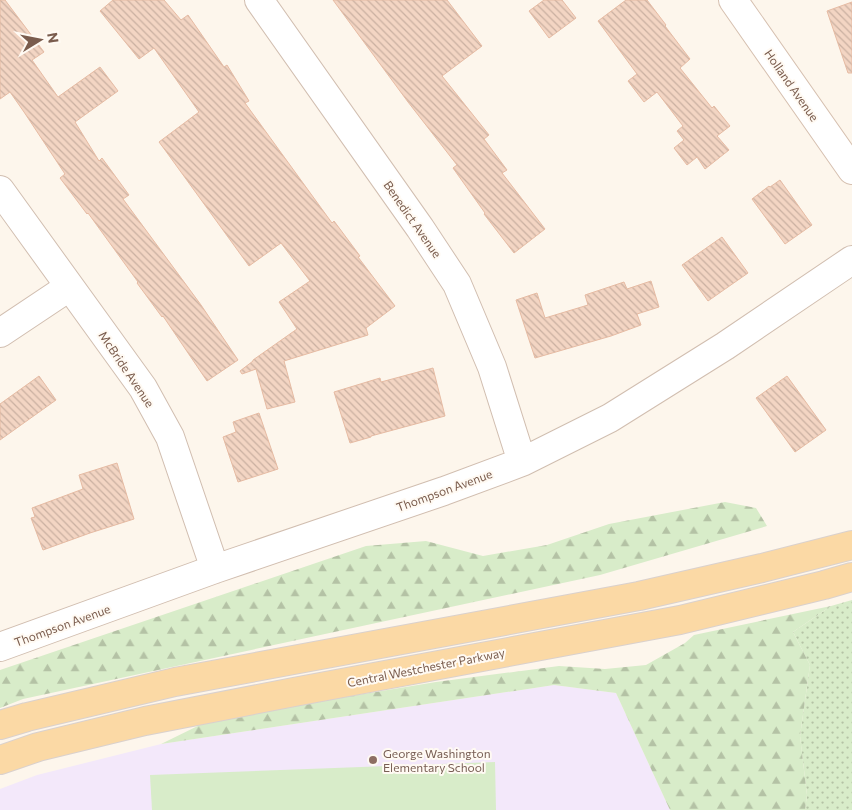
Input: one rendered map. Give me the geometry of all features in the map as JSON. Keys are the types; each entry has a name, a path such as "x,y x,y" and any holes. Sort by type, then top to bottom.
{"main road":[{"path":"0,725 174,682 639,596 852,545"},
{"name":"Central Westchester Parkway","path":"0,760 38,747 145,721 680,620 852,577"}],"street":[{"name":"Benedict Avenue","path":"259,0 420,228 457,284 492,367 522,462"},
{"name":"Holland Avenue","path":"733,0 852,170"},
{"name":"McBride Avenue","path":"0,190 142,388 170,437 215,569"},
{"name":"Thompson Avenue","path":"0,647 215,569 444,491 522,462 610,418 725,346 852,260"},
{"path":"0,333 69,287"}],"shaded area":[{"name":"George Washington Elementary School","path":"554,685 616,693 670,810 0,810 0,789 37,775 161,744"}],"green space":[{"path":"725,502 756,508 767,526 600,575 23,699 0,708 0,670 366,546 426,541 483,556 547,545 609,524"},
{"path":"852,600 852,810 805,810 807,795 800,736 810,665 793,632 831,606"},
{"path":"831,606 793,632 810,665 800,736 807,795 805,810 670,810 616,693 554,685 161,744 212,719 436,682 559,666 605,669 646,665 685,643 694,635"},
{"path":"495,762 496,810 152,810 150,775"}],"building":[{"path":"0,0 5,0 44,52 32,60 58,97 100,67 118,91 75,122 99,161 102,158 129,195 123,199 201,305 238,360 207,381 163,316 137,283 88,213 60,178 65,174 10,92 0,99"},
{"path":"113,0 164,0 181,20 188,15 224,67 227,65 249,101 245,103 332,223 334,221 360,256 358,257 395,306 366,328 368,335 284,361 295,402 267,409 256,369 242,374 240,371 297,329 279,302 310,281 281,243 249,266 159,142 199,112 154,48 139,59 100,11"},
{"path":"333,0 447,0 482,46 442,76 489,135 484,139 507,170 502,173 545,229 514,253 484,214 453,168 457,165"},
{"path":"544,0 562,0 576,18 549,38 529,11"},
{"path":"626,0 647,0 690,59 680,68 712,108 714,106 730,126 717,136 729,150 705,169 697,157 687,165 674,148 684,140 677,131 683,126 657,92 644,102 628,81 637,74 598,21"},
{"path":"852,2 852,73 848,73 827,11"},
{"path":"780,180 812,225 785,244 752,199"},
{"path":"722,237 748,273 708,301 682,265"},
{"path":"651,281 659,307 637,314 641,325 611,336 535,358 516,300 537,293 545,318 588,305 585,295 624,282 627,289"},
{"path":"433,368 445,416 350,443 334,392 380,378 381,382"},
{"path":"39,376 56,400 0,440 0,404"},
{"path":"787,376 826,430 795,452 756,398"},
{"path":"259,413 278,469 238,482 223,437 236,432 233,422"},
{"path":"117,463 134,519 43,550 31,518 35,517 32,508 83,489 79,475"}],"place":[{"name":"George Washington Elementary School","path":"373,760"}]}
